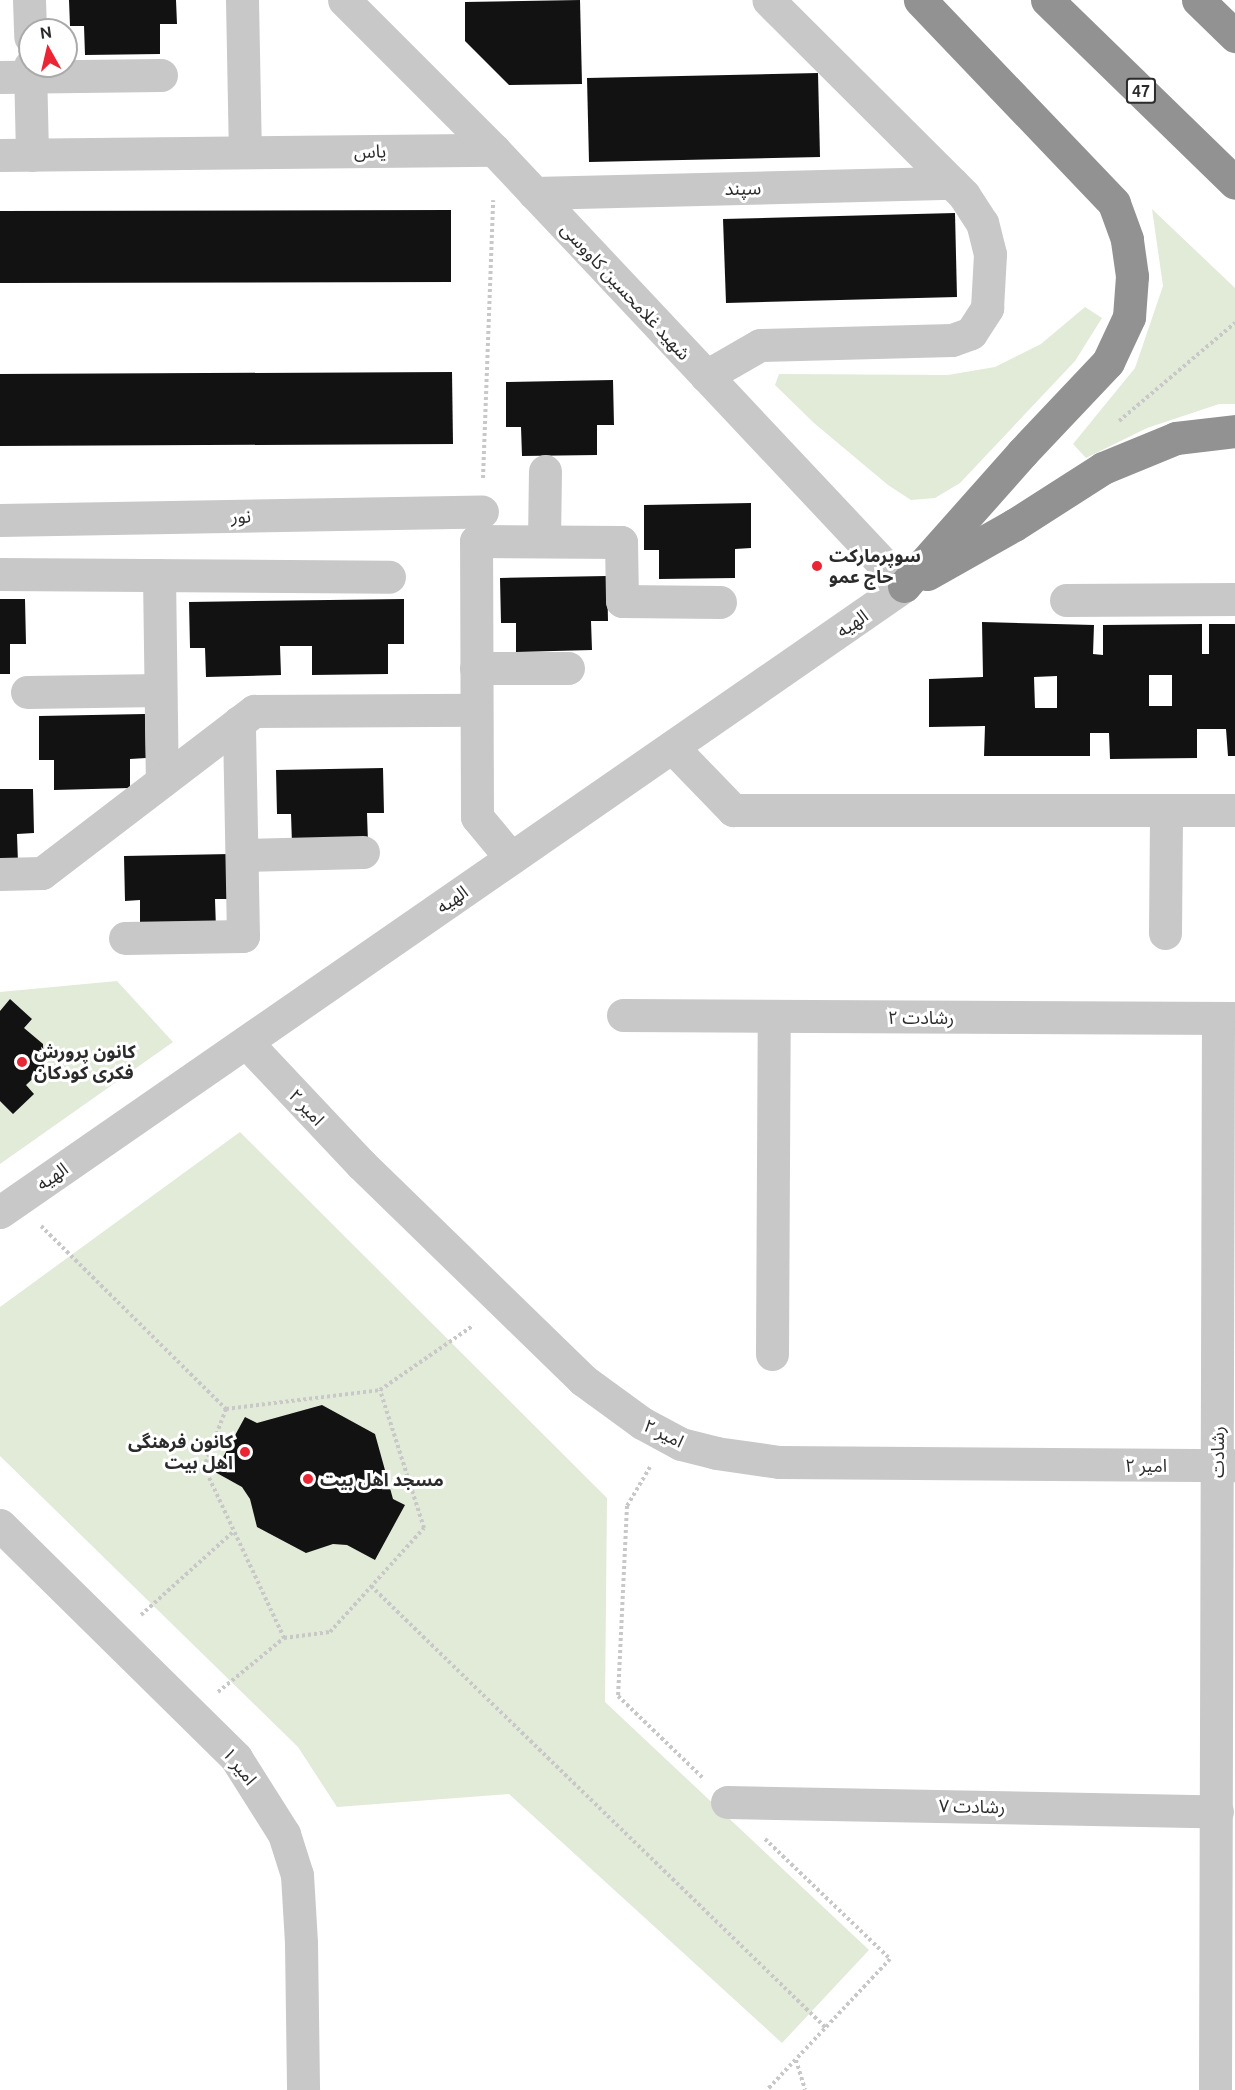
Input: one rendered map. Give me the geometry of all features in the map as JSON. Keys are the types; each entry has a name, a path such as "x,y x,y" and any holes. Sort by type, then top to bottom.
{"highway":[{"path":"904,586 1022,453 1108,362 1129,317 1132,276 1127,239 1114,204 920,0"},
{"name":"47","path":"1047,0 1235,183"},
{"path":"1198,0 1234,32"},
{"path":"904,586 1014,525 1103,468 1176,438 1235,431"}],"street":[{"path":"30,0 30,18"},
{"path":"242,0 245,152"},
{"name":"شهید غلامحسین کاووسی","path":"344,0 494,150 904,586"},
{"path":"706,376 759,345 952,340 971,333 987,308 991,278 990,254 982,223 964,195 768,0"},
{"path":"78,74 161,75"},
{"path":"21,78 32,154"},
{"name":"یاس","path":"0,155 494,150"},
{"name":"سپند","path":"534,193 952,183"},
{"path":"544,541 545,471"},
{"name":"نور","path":"0,520 482,512"},
{"path":"511,858 477,817 476,541 621,542 622,601 720,602"},
{"path":"0,574 389,577"},
{"path":"159,575 162,782"},
{"name":"الهیه","path":"8,1206 904,586"},
{"path":"1066,600 1235,599"},
{"path":"476,668 568,668"},
{"path":"27,692 160,690"},
{"path":"0,874 42,873 254,711 476,710"},
{"path":"125,938 243,936 239,722"},
{"path":"672,747 733,810 1235,810"},
{"path":"1165,933 1166,811"},
{"path":"242,855 363,852"},
{"name":"رشادت ۲","path":"623,1015 1227,1018"},
{"path":"772,1354 774,1016"},
{"name":"رشادت","path":"1215,2090 1226,1868 1217,1811 1226,1466 1227,1018"},
{"name":"امیر ۲","path":"246,1042 361,1164 583,1380 642,1423 681,1444 716,1453 779,1462 1226,1466"},
{"name":"امیر ۱","path":"0,1525 236,1758 260,1792 284,1834 297,1875 301,1943 303,2090"},
{"name":"رشادت ۷","path":"728,1802 1217,1811"}],"path":[{"path":"482,512 494,150"},
{"path":"8,1206 226,1409 380,1390 504,1304"},
{"path":"191,1714 284,1638 330,1632 424,1528 380,1390"},
{"path":"226,1409 204,1467 284,1638"},
{"path":"668,1437 627,1506 618,1696 890,1959 767,2090"},
{"path":"115,1638 234,1531"},
{"path":"371,1586 826,2028"},
{"path":"796,2060 805,2090"}],"green space":[{"path":"1152,209 1235,288 1235,404 1219,404 1147,428 1086,458 1073,444 1135,368 1163,286"},
{"path":"1085,307 1102,318 1075,361 960,483 935,498 911,500 888,485 814,423 775,385 779,374 948,375 995,367 1041,344"},
{"path":"117,981 173,1042 0,1164 0,992"},
{"path":"240,1132 607,1498 605,1702 869,1950 782,2043 509,1794 337,1807 298,1747 0,1456 0,1307"}],"building":[{"path":"69,0 176,0 177,24 160,24 160,54 85,55 84,26 78,26 78,18 70,18"},
{"path":"580,0 582,84 509,85 465,41 465,2"},
{"path":"818,73 820,157 589,162 587,78"},
{"path":"451,210 451,282 0,283 0,211"},
{"path":"955,213 957,297 726,303 723,219"},
{"path":"452,372 453,444 0,446 0,374"},
{"path":"613,380 614,425 597,425 597,455 522,456 521,427 506,427 506,382"},
{"path":"751,503 751,548 735,549 735,578 659,579 659,550 644,550 644,505"},
{"path":"607,576 608,621 591,621 592,650 516,652 516,623 501,623 500,578"},
{"path":"0,599 25,599 26,644 10,644 10,674 0,674"},
{"path":"404,599 404,644 388,644 388,674 312,675 312,646 280,646 281,675 206,677 205,648 190,648 189,602"},
{"path":"982,622 1094,625 1093,654 1103,655 1103,625 1202,624 1202,654 1209,654 1209,624 1235,624 1235,756 1228,756 1226,729 1197,729 1197,758 1110,759 1109,733 1090,733 1090,756 984,756 985,726 929,727 929,679 983,677","holes":["1149,675 1172,675 1172,706 1149,706","1057,676 1057,708 1035,708 1034,677"]},
{"path":"145,714 146,758 130,759 130,788 54,790 54,760 39,760 39,716"},
{"path":"383,768 384,813 367,813 368,843 292,844 291,814 277,814 276,770"},
{"path":"0,789 33,789 34,833 17,834 18,863 0,864"},
{"path":"231,854 232,899 215,899 216,929 140,930 140,900 125,901 124,856"},
{"name":"کانون پرورش فکری کودکان","path":"10,999 32,1019 24,1028 43,1044 44,1068 26,1085 34,1094 13,1114 0,1101 0,1011"},
{"name":"مسجد اهل بیت","path":"322,1405 375,1434 393,1499 405,1505 375,1560 347,1545 333,1544 306,1553 257,1527 250,1499 242,1487 215,1472 245,1417 257,1423"}],"place":[{"name":"سوپرمارکت حاج عمو","path":"817,566"},
{"name":"کانون پرورش فکری کودکان","path":"22,1062"},
{"name":"کانون فرهنگی اهل بیت","path":"245,1452"},
{"name":"مسجد اهل بیت","path":"308,1479"}]}
